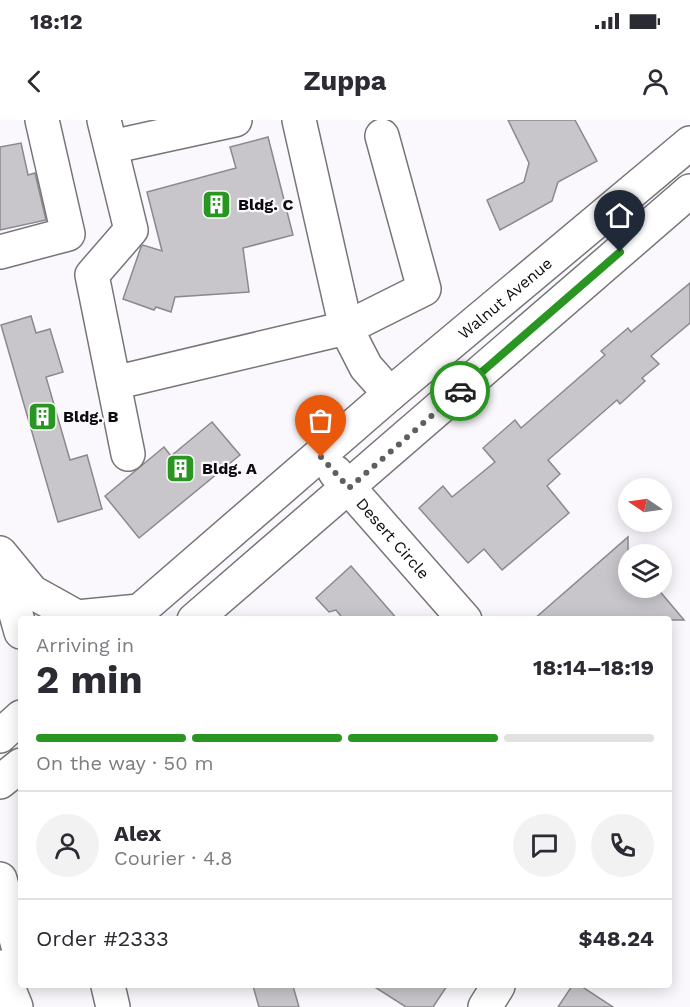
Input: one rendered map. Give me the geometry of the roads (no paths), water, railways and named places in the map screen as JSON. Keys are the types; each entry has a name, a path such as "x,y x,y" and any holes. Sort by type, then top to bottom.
{"main road":[{"path":"0,252 68,234 42,120"},
{"path":"128,454 92,275 131,230 107,134 235,120"},
{"path":"299,120 346,328 366,367 390,394"},
{"path":"680,120 690,132"},
{"path":"114,383 346,328 424,289 382,136"},
{"name":"Walnut Avenue","path":"134,615 321,457 390,394 690,143"},
{"path":"199,616 690,191"},
{"name":"Desert Circle","path":"321,457 461,616"},
{"path":"0,554 32,592 75,616"},
{"path":"0,554 18,621"},
{"path":"106,616 134,615"},
{"path":"0,736 18,720"},
{"path":"0,782 18,767"},
{"path":"0,879 18,946"},
{"path":"0,967 16,1007"},
{"path":"29,988 34,1007"},
{"path":"108,988 113,1007"},
{"path":"485,1007 497,988"}],"place":[{"name":"Bldg. C","path":"217,204"},
{"name":"Bldg. B","path":"42,416"},
{"name":"Bldg. A","path":"181,468"}]}
